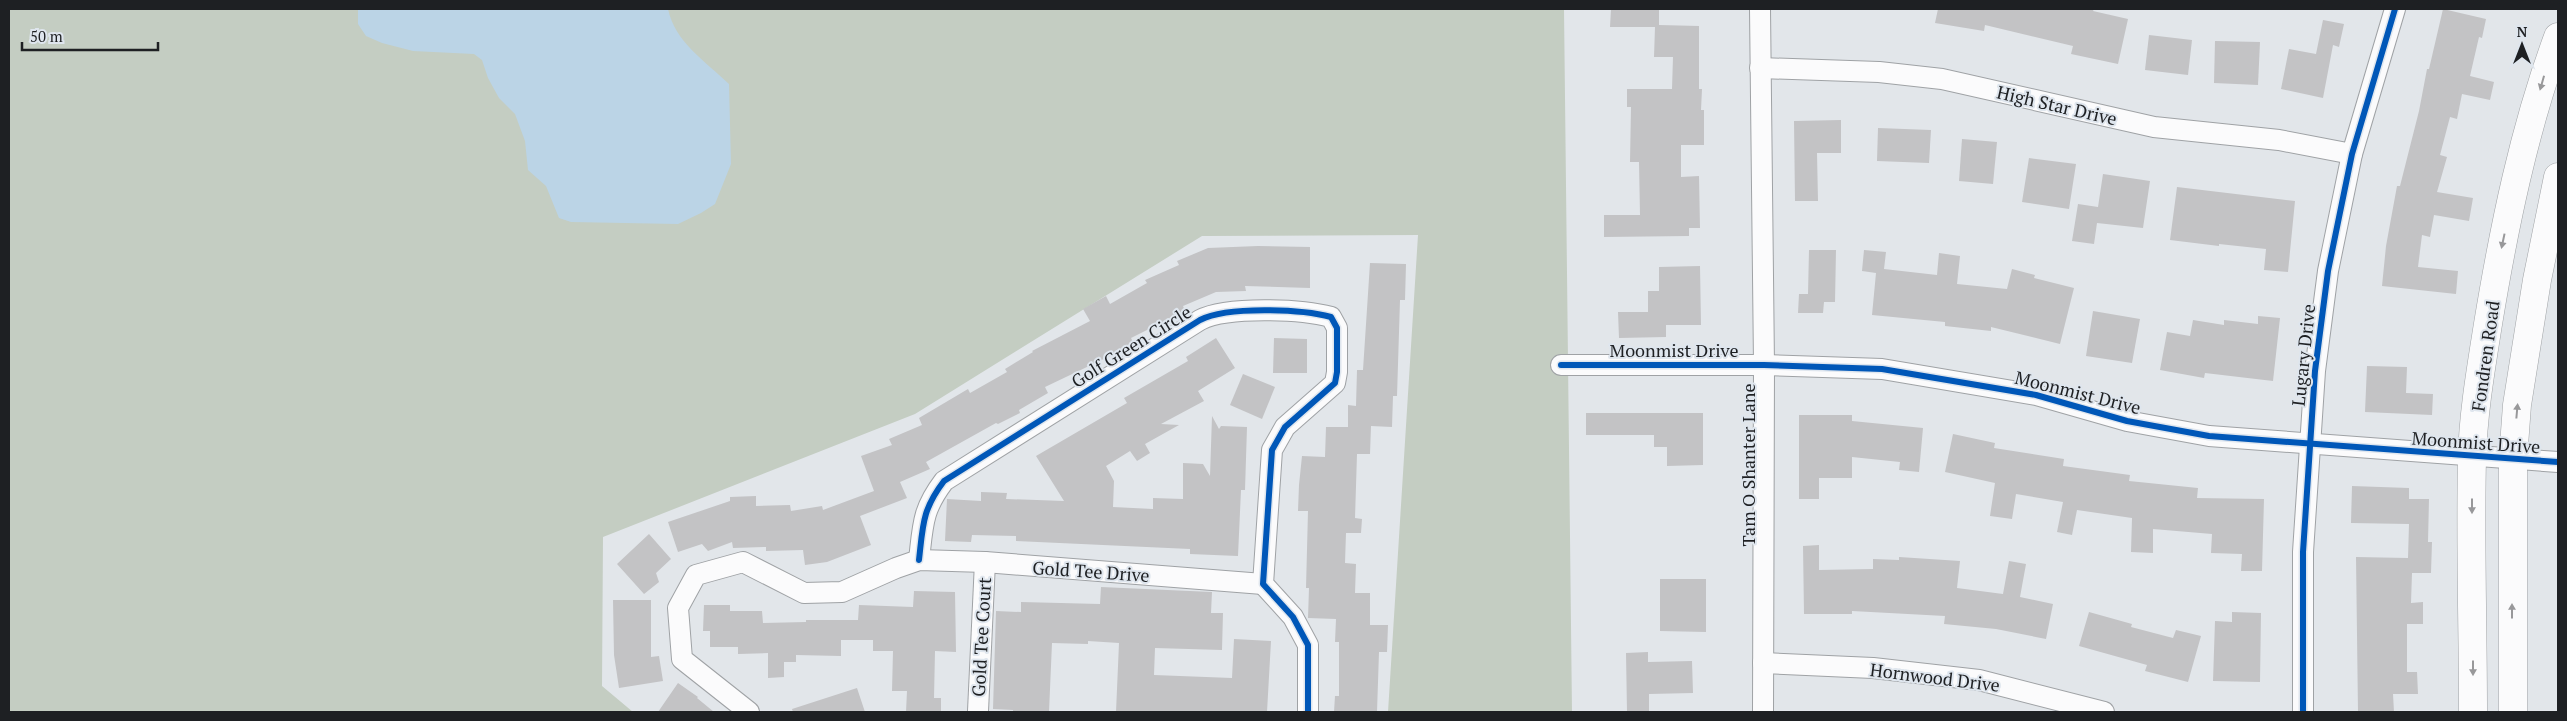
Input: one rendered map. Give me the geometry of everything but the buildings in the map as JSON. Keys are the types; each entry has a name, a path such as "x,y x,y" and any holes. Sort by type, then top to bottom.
{"main road":[{"name":"Fondren Road","path":"2474,712 2472,457 2483,360 2497,269 2542,79 2558,38"},
{"path":"2513,712 2513,460 2517,406 2532,306 2558,177"}],"street":[{"name":"Tam O Shanter Lane","path":"1760,9 1764,365 1764,712"},
{"name":"Lugary Drive","path":"2303,712 2303,552 2309,444 2315,371 2328,271 2352,154 2395,9"},
{"name":"High Star Drive","path":"1760,68 1879,72 1942,79 2154,126 2279,140 2352,154"},
{"name":"Golf Green Circle","path":"919,560 924,515 932,496 944,481 1213,313 1311,312 1331,317 1337,328 1337,372 1334,382 1327,391 1285,427 1272,450 1263,584"},
{"name":"Moonmist Drive","path":"1561,365 1764,365 1882,369 1942,377 2036,395 2127,422 2208,436 2558,462"},
{"name":"Gold Tee Drive","path":"919,560 985,562 1263,584"},
{"path":"749,712 682,659 678,608 696,575 743,562 804,593 842,592 919,560"},
{"name":"Gold Tee Court","path":"978,711 985,562"},
{"path":"1263,584 1293,617 1308,645 1308,712"},
{"name":"Hornwood Drive","path":"1763,663 1873,668 1971,679 2022,690 2104,712"}],"shaded area":[{"path":"9,9 1564,9 1572,712 1388,712 1418,235 1202,236 915,414 603,537 602,686 633,712 9,712"}],"water":[{"path":"358,9 668,9 677,31 684,41 729,84 731,164 715,204 678,224 571,222 559,218 546,186 528,170 525,141 515,114 499,98 488,78 482,60 474,54 413,51 382,43 366,36 358,24"}],"cycle path":[{"path":"2303,712 2303,552 2315,371 2328,271 2352,154 2395,9"},
{"path":"919,560 927,510 944,481 1200,320 1228,312 1264,310 1302,312 1331,317 1337,328 1337,372 1335,383 1285,427 1272,450 1263,584 1293,617 1308,645 1308,712"},
{"path":"1561,365 1764,365 1882,369 2036,395 2127,421 2209,436 2558,462"}]}
